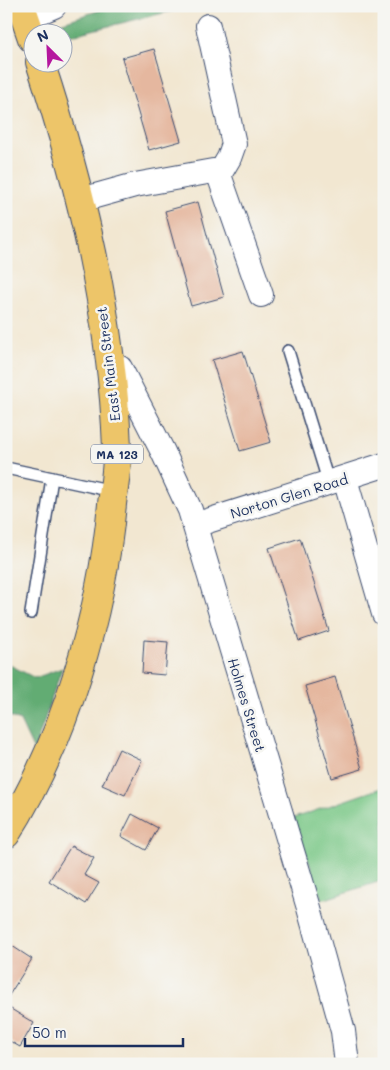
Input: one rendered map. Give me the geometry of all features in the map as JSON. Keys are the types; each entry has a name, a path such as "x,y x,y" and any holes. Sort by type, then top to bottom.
{"highway":[{"name":"East Main Street","path":"6,834 46,762 64,717 79,669 103,569 117,450 110,363 88,231 63,131 43,72"}],"street":[{"path":"26,21 54,6"},
{"path":"208,26 234,144 230,158 219,175"},
{"path":"80,200 154,182 213,171 219,175 261,294"},
{"name":"Holmes Street","path":"110,363 120,368 190,510 309,908 343,1030 347,1064"},
{"name":"Norton Glen Road","path":"194,525 384,465"},
{"path":"337,481 384,614"}],"lane":[{"path":"288,351 337,481"},
{"path":"6,468 113,491"},
{"path":"31,613 52,478"}],"green space":[{"path":"113,6 193,6 72,35 72,22 63,22"},
{"path":"6,663 35,678 62,668 34,751 20,721 6,715"},
{"path":"384,787 384,880 322,900 294,818"}],"building":[{"path":"154,49 181,141 149,150 122,58"},
{"path":"198,202 224,297 191,306 165,211"},
{"path":"243,351 271,442 240,451 212,360"},
{"path":"300,538 329,631 299,641 269,548"},
{"path":"144,640 168,642 165,675 142,673"},
{"path":"335,677 362,769 332,778 305,686"},
{"path":"119,749 142,760 125,795 102,785"},
{"path":"132,814 158,828 146,850 121,836"},
{"path":"71,846 94,858 84,875 99,883 86,904 49,881"},
{"path":"6,942 32,959 6,1000"},
{"path":"6,1006 34,1023 20,1047 6,1039"}]}
